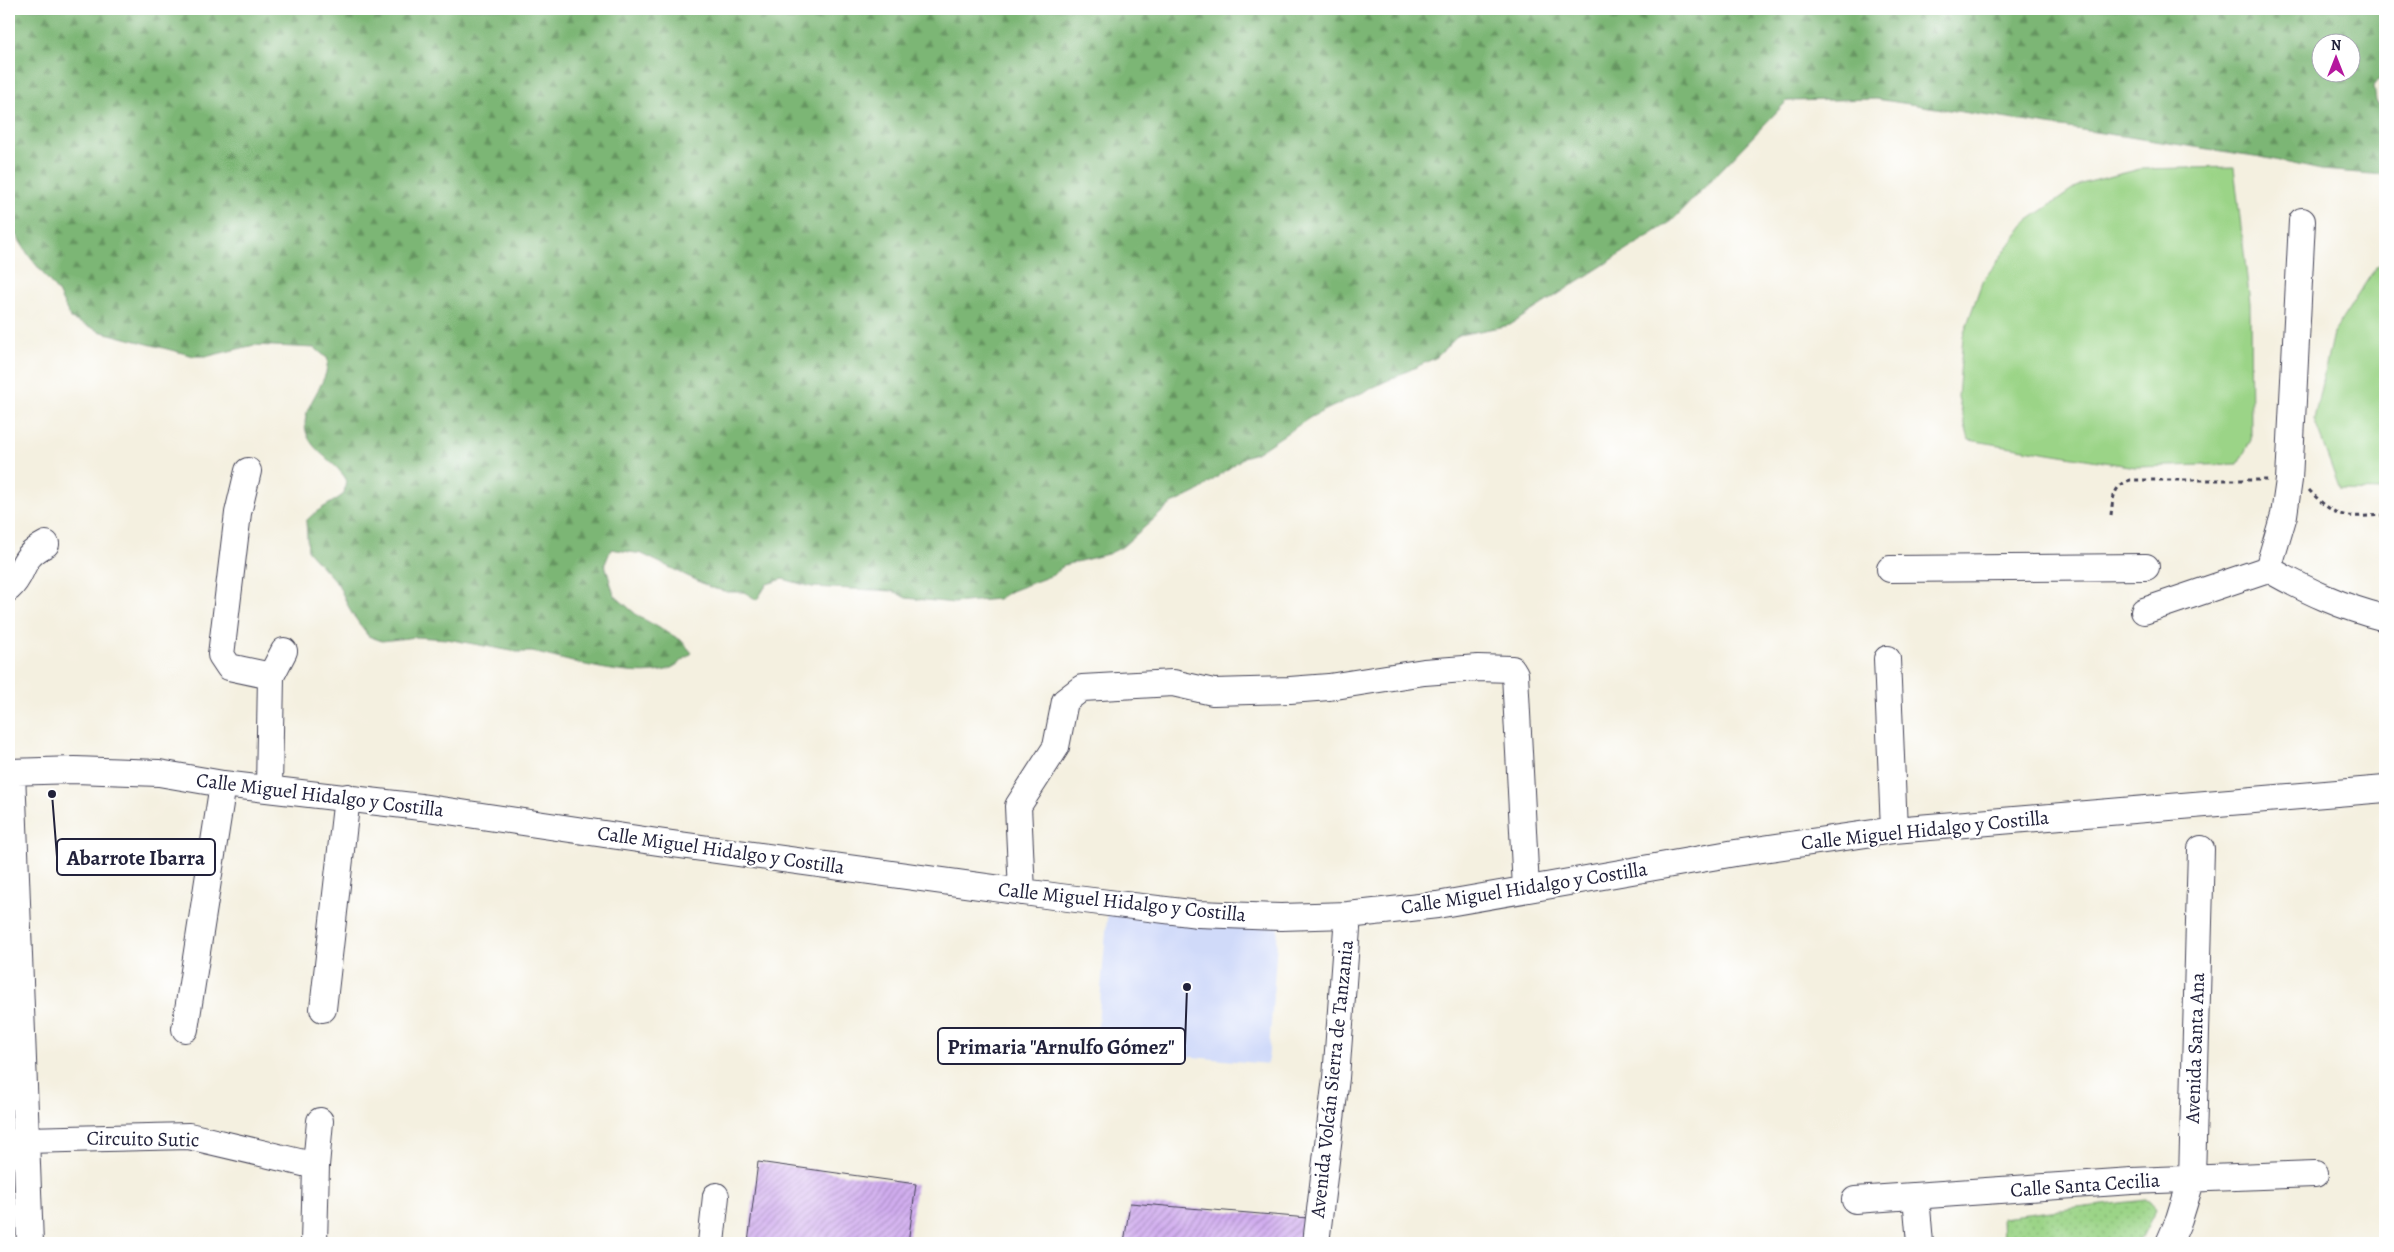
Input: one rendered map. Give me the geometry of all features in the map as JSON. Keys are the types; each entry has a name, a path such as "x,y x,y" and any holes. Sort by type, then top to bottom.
{"street":[{"path":"2268,569 2284,515 2289,480 2302,221"},
{"path":"248,471 238,513 221,655 229,667 271,676"},
{"path":"9,588 13,585 26,557 46,544"},
{"path":"1890,569 2146,567"},
{"path":"2144,611 2268,569 2306,591 2348,608 2385,618"},
{"path":"269,788 271,676 284,651"},
{"path":"1888,659 1894,830"},
{"path":"1022,892 1018,806 1056,747 1066,702 1082,688 1173,684 1213,692 1290,690 1329,687 1424,672 1478,668 1512,669 1515,674 1526,889"},
{"name":"Calle Miguel Hidalgo y Costilla","path":"10,772 122,771 159,773 223,784 347,797 1022,892 1198,914 1281,917 1348,915 1437,904 1754,850 1894,830 2385,789"},
{"path":"10,772 17,1141 30,1243"},
{"path":"185,1029 223,784"},
{"path":"323,1009 347,797"},
{"name":"Avenida Santa Ana","path":"2169,1243 2179,1220 2192,1178 2201,849"},
{"name":"Avenida Volcán Sierra de Tanzania","path":"1316,1243 1336,1078 1348,915"},
{"path":"314,1243 316,1166 320,1121"},
{"name":"Circuito Sutic","path":"17,1141 189,1136 316,1166"},
{"name":"Calle Santa Cecilia","path":"1855,1200 2192,1178 2315,1174"},
{"path":"711,1243 716,1196"},
{"path":"1916,1196 1920,1243"}],"path":[{"path":"2111,515 2113,496 2118,487 2130,480 2289,480 2306,487 2328,510 2338,514 2351,517 2385,515"}],"shaded area":[{"path":"1108,908 1278,927 1268,1064 1096,1048"}],"green space":[{"path":"9,9 2385,9 2385,72 2374,86 2376,101 2385,117 2385,175 2321,170 2261,157 1876,99 1787,101 1672,221 1510,325 1459,335 1437,357 1311,417 1258,452 1244,457 1197,492 1170,505 1122,547 1108,554 1064,565 1053,575 1011,591 998,599 954,603 906,598 893,591 812,587 783,579 767,584 757,600 744,592 728,592 712,588 642,554 611,549 605,564 614,595 638,616 681,640 692,653 670,669 651,672 617,671 532,652 517,652 447,639 416,637 382,641 368,636 351,612 338,584 308,551 306,521 344,494 346,479 313,445 305,427 305,419 311,403 325,376 328,359 315,348 254,345 209,356 194,356 102,332 71,319 58,292 29,256 13,230 9,231"},
{"path":"2234,167 2250,303 2251,440 2238,464 2135,467 1969,440 1958,397 1963,336 1982,282 2027,221 2081,184 2140,169"},
{"path":"2385,261 2385,491 2340,490 2314,419 2333,333 2376,267"},
{"path":"2145,1200 2150,1201 2156,1209 2139,1243 2003,1243 2002,1217"}],"building":[{"path":"758,1162 916,1184 908,1243 748,1243"},
{"path":"1130,1203 1308,1218 1306,1243 1124,1243"}],"place":[{"name":"Abarrote Ibarra","path":"52,794"},
{"name":"Primaria \"Arnulfo Gómez\"","path":"1187,987"}]}
